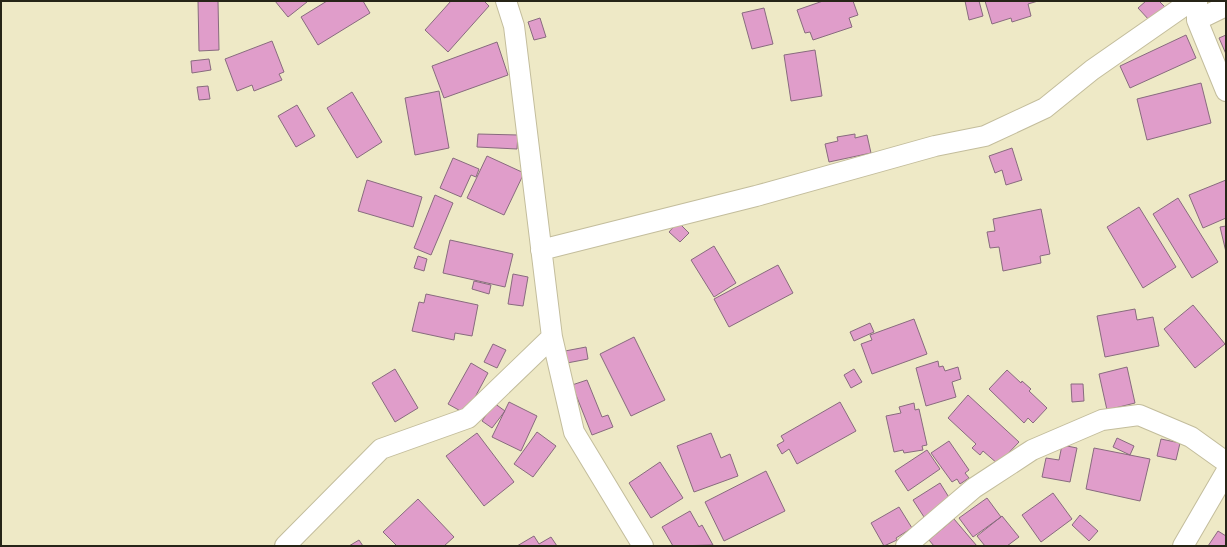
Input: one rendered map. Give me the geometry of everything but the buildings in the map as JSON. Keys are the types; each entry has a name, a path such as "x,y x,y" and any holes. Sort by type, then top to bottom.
{"street":[{"path":"506,1 514,26 552,337 574,432 643,546"},
{"path":"541,250 756,196 935,146 985,136 1045,108 1092,70 1191,1"},
{"path":"1226,6 1197,11 1226,91"},
{"path":"285,546 381,450 468,418 552,337"},
{"path":"906,546 974,488 1032,450 1102,420 1139,415 1191,438 1226,462"},
{"path":"1183,546 1226,472"}]}
